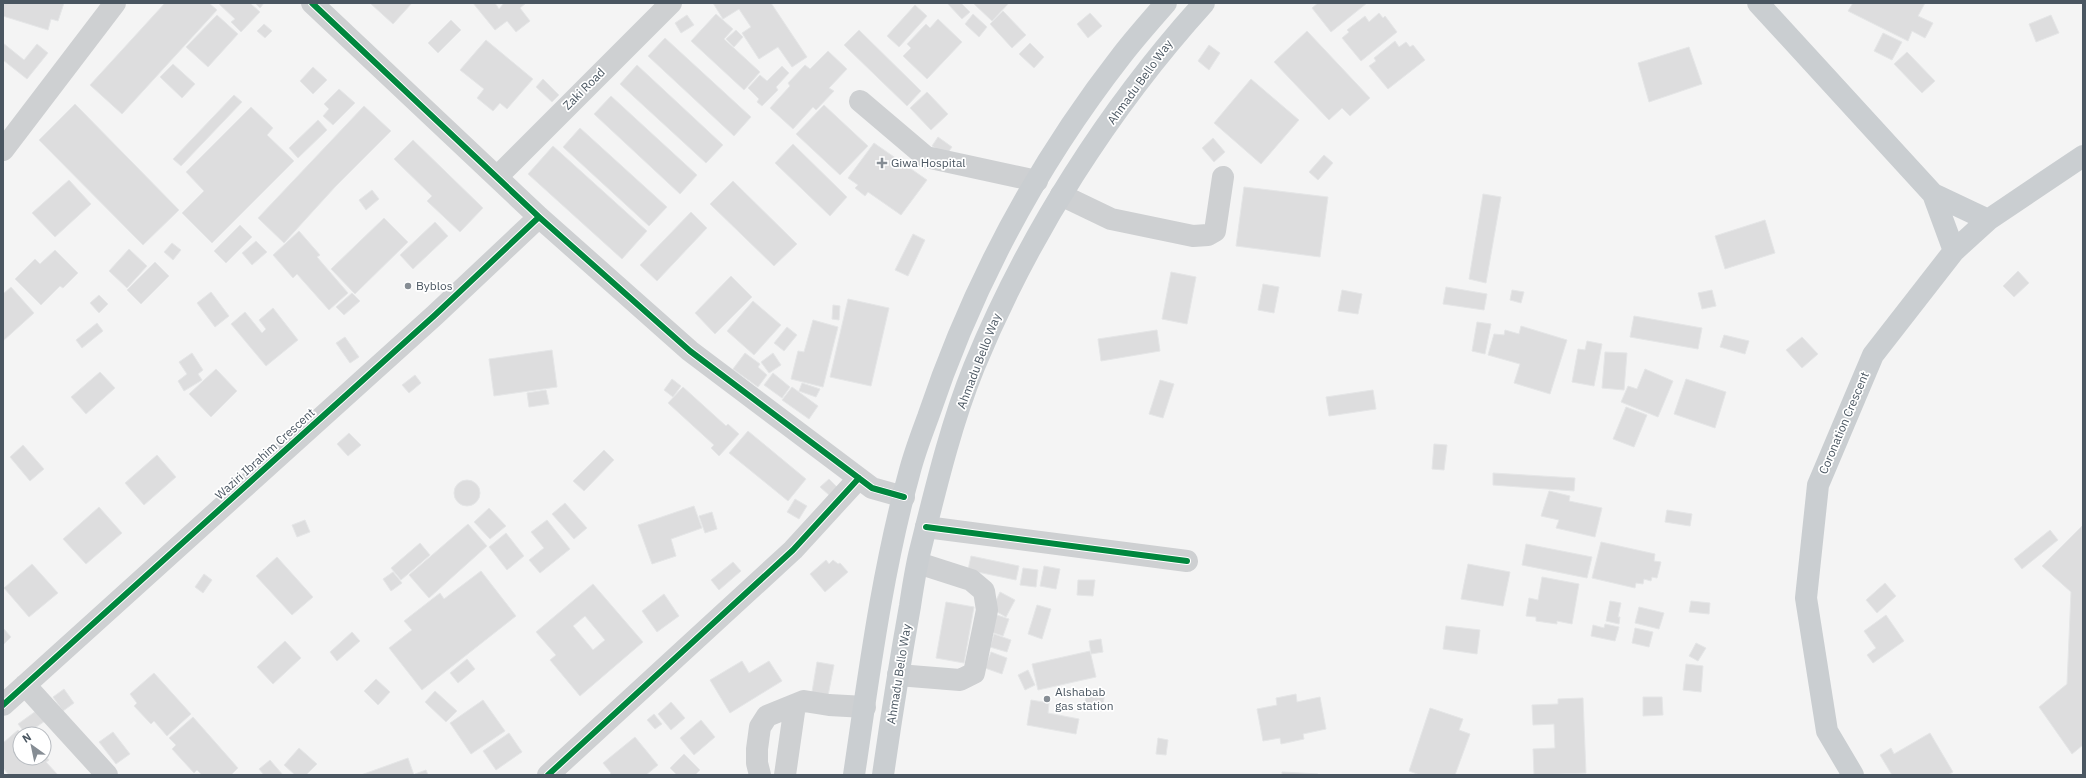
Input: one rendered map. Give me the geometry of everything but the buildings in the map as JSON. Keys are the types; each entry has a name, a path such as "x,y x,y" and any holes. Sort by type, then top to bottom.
{"main road":[{"path":"854,775 875,633 888,563 909,473 944,367 975,293 1036,181 1069,128 1122,54 1166,3"},
{"name":"Ahmadu Bello Way","path":"883,775 898,675 926,527 945,456 974,369 1007,291 1061,195 1164,47 1204,3"},
{"path":"1758,3 1933,194 1988,220"},
{"name":"Coronation Crescent","path":"1853,775 1827,731 1806,598 1818,484 1873,355 1954,251 1988,220 2083,156"},
{"path":"1933,194 1954,251"}],"street":[{"path":"3,150 115,3"},
{"path":"312,3 539,216 690,350 872,488 904,497"},
{"name":"Zaki Road","path":"498,176 671,3"},
{"path":"860,101 926,157 1036,181"},
{"path":"1061,195 1111,219 1193,236 1208,235 1215,231 1223,177"},
{"name":"Waziri Ibrahim Crescent","path":"3,704 435,315 539,216"},
{"path":"548,775 793,550 859,478"},
{"path":"926,527 1187,561"},
{"path":"898,675 960,680 974,673 987,610 984,592 971,580 918,563"},
{"path":"25,685 107,775"},
{"path":"760,775 757,763 760,728 767,716 804,701 830,705 865,707"},
{"path":"785,775 795,705"}],"cycle path":[{"path":"312,3 539,217 690,351 872,488 904,497"},
{"path":"3,705 435,315 539,217"},
{"path":"548,775 793,550 859,478"},
{"path":"926,527 1187,561"}],"place":[{"name":"Giwa Hospital","path":"882,163"},
{"name":"Byblos","path":"408,286"},
{"name":"Alshabab gas station","path":"1047,699"}]}
